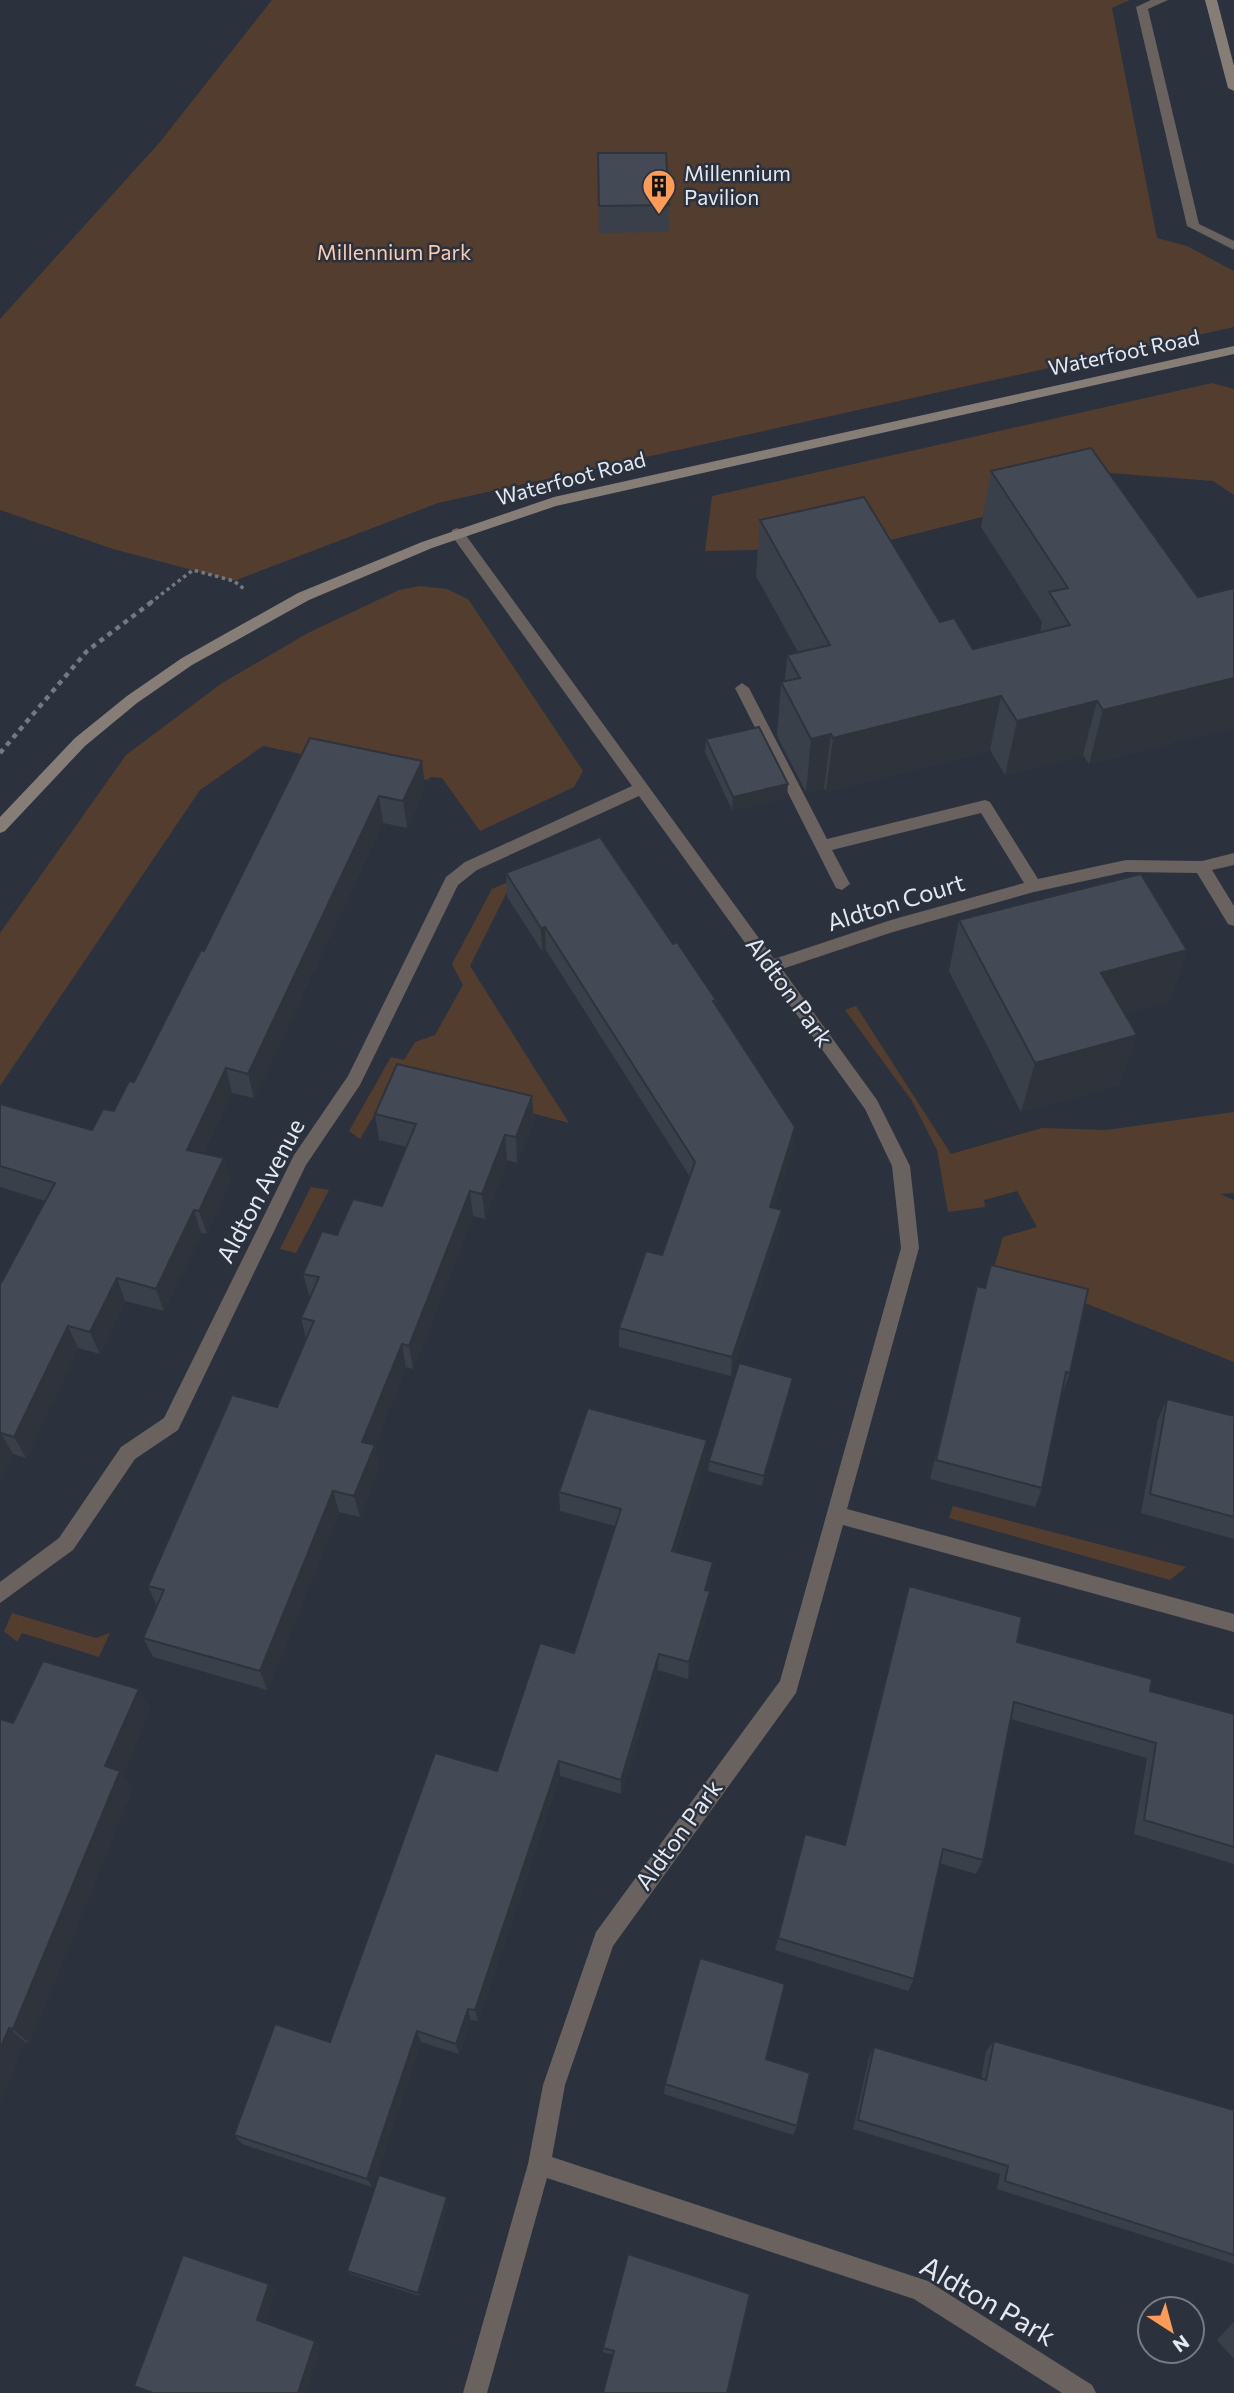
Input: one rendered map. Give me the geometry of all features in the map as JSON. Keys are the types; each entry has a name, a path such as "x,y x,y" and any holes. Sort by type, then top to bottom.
{"street":[{"path":"1162,0 1142,7 1193,226 1234,246"},
{"path":"1211,0 1234,88"},
{"name":"Waterfoot Road","path":"0,827 79,743 161,677 273,610 457,533 594,493 1234,350"},
{"name":"Aldton Park","path":"457,533 871,1105 901,1166 910,1248 789,1686 604,1940 554,2085 539,2164 475,2393"},
{"name":"Aldton Court","path":"742,688 842,884"},
{"name":"Aldton Avenue","path":"0,1594 66,1544 128,1453 171,1424 300,1160 354,1080 452,881 471,866 642,788"},
{"path":"823,846 985,806 1034,886"},
{"name":"Aldton Court","path":"771,967 891,926 1034,886 1126,866 1202,867 1234,859"},
{"path":"1202,867 1234,920"},
{"path":"837,1515 1234,1623"},
{"name":"Aldton Park","path":"539,2164 920,2289 1084,2393"}],"path":[{"path":"0,753 87,652 193,570 234,581 273,610"}],"green space":[{"name":"Millennium Park","path":"272,0 1130,0 1112,8 1157,238 1187,246 1234,271 1234,327 438,503 234,581 113,549 0,510 0,319 160,142"},
{"path":"1212,383 1234,389 1234,495 1213,481 1110,473 1058,498 859,548 705,551 712,496"},
{"path":"420,586 447,589 468,599 583,771 574,787 480,831 442,778 431,777 427,780 263,746 200,790 0,1086 0,933 126,755 222,683 308,633 399,590"},
{"path":"513,880 470,966 569,1123 397,1077 360,1139 349,1131 391,1057 404,1060 415,1042 435,1035 463,985 452,964 492,889"},
{"path":"856,1006 951,1154 1042,1128 1106,1130 1234,1112 1234,1193 1220,1194 1234,1200 1234,1362 994,1267 1003,1237 1037,1227 1017,1191 984,1200 985,1207 948,1212 937,1150 912,1101 845,1010"},
{"path":"311,1187 329,1190 296,1253 280,1249"},
{"path":"953,1506 1186,1567 1170,1580 949,1518"},
{"path":"12,1613 96,1638 110,1633 99,1657 22,1633 17,1642 4,1631"}],"building":[{"path":"598,153 666,153 669,205 599,206"},
{"path":"1091,448 1198,597 1234,588 1234,678 1103,710 1097,701 1017,721 1001,696 833,738 831,734 811,739 781,682 800,678 787,655 830,645 760,520 864,497 940,622 954,618 973,649 1070,625 1049,592 1068,588 991,471"},
{"path":"759,727 788,784 733,797 706,739"},
{"path":"310,738 422,761 403,801 379,796 248,1074 226,1068 187,1150 224,1158 199,1211 194,1210 156,1289 117,1278 90,1332 68,1326 14,1437 1,1433 0,1436 0,1285 55,1183 0,1166 0,1104 92,1130 103,1109 114,1111 129,1081 134,1082 201,950 204,951"},
{"path":"600,837 673,944 677,942 716,1000 713,1001 795,1127 770,1207 782,1210 732,1357 619,1328 646,1251 662,1255 695,1162 545,927 541,928 506,873"},
{"path":"1141,874 1187,950 1101,973 1137,1035 1035,1063 959,920"},
{"path":"397,1064 532,1096 516,1137 505,1135 482,1194 470,1191 409,1346 402,1344 362,1442 375,1445 354,1496 333,1491 260,1671 143,1638 164,1590 148,1586 232,1395 277,1407 314,1321 301,1318 319,1277 303,1274 322,1231 337,1235 353,1199 382,1206 416,1124 375,1114"},
{"path":"991,1265 1088,1289 1070,1373 1066,1372 1042,1488 936,1460 977,1286 985,1288"},
{"path":"739,1363 793,1378 764,1476 709,1461"},
{"path":"1167,1399 1234,1416 1234,1517 1150,1494"},
{"path":"588,1408 707,1440 672,1551 713,1562 705,1590 710,1591 689,1662 659,1654 621,1780 559,1761 475,2010 468,2009 456,2044 417,2031 367,2179 234,2135 275,2024 330,2042 435,1753 497,1771 540,1643 574,1653 621,1509 559,1492"},
{"path":"909,1586 1022,1617 1017,1642 1152,1679 1150,1691 1234,1714 1234,1847 1144,1820 1156,1743 1014,1702 983,1860 943,1849 914,1979 778,1938 805,1834 845,1845"},
{"path":"43,1661 139,1689 105,1766 120,1771 13,2029 9,2028 0,2049 0,1719 13,1723"},
{"path":"700,1958 785,1984 766,2059 810,2073 797,2126 665,2084"},
{"path":"994,2041 1234,2110 1234,2255 1005,2181 1008,2166 858,2120 874,2047 986,2080"},
{"path":"379,2175 447,2197 418,2293 347,2271"},
{"path":"628,2254 750,2294 727,2393 603,2393 614,2351 603,2348"},
{"path":"183,2255 269,2284 257,2320 315,2341 298,2393 153,2393 134,2386"}],"place":[{"name":"Millennium Pavilion","path":"659,216"}]}
